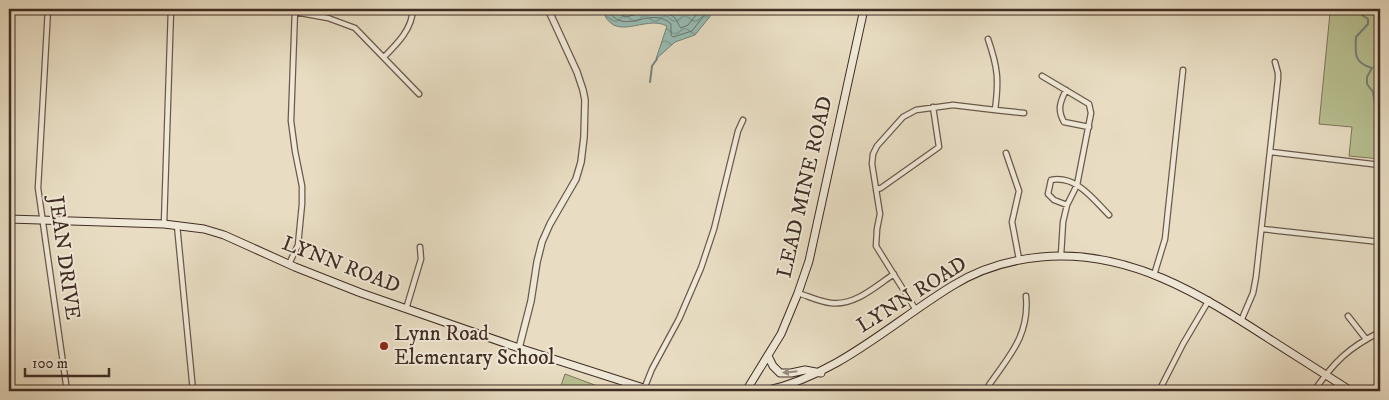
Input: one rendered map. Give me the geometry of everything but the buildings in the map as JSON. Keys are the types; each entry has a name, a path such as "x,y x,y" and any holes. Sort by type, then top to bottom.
{"main road":[{"name":"LEAD MINE ROAD","path":"746,391 781,334 809,261 864,9"},
{"name":"LYNN ROAD","path":"9,219 164,224 204,229 224,235 344,287 519,348 653,391"},
{"name":"LYNN ROAD","path":"765,391 786,386 821,373 953,285 974,274 1019,260 1061,255 1104,259 1179,285 1209,300 1351,391"},
{"path":"768,356 773,366 780,373 804,370 821,373"}],"street":[{"name":"JEAN DRIVE","path":"48,9 38,188 67,391"},
{"path":"164,224 170,9"},
{"path":"384,58 404,35 410,24 413,9"},
{"path":"519,348 531,301 536,262 542,242 579,171 584,137 585,100 583,90 548,9"},
{"path":"289,264 298,245 302,204 302,186 291,121 295,10 328,18 354,28 419,94"},
{"path":"988,39 995,60 998,81 996,110"},
{"path":"1241,321 1253,293 1262,229 1278,79 1275,62"},
{"path":"1154,275 1166,232 1183,70"},
{"path":"1042,76 1089,104 1092,113 1077,184 1066,205 1061,255"},
{"path":"1066,90 1060,103 1059,113 1064,122 1089,127"},
{"path":"916,310 876,246 880,214 872,164 873,154 877,146 903,117 916,110 933,106 953,105 1024,113"},
{"path":"877,189 939,147 933,106"},
{"path":"644,389 652,369 679,320 701,268 714,229 738,131 743,120"},
{"path":"1271,152 1380,165"},
{"path":"1006,153 1019,191 1012,222 1019,260"},
{"path":"1066,205 1054,200 1048,194 1051,180 1061,178 1077,184 1109,215"},
{"path":"177,225 193,391"},
{"path":"1262,229 1380,242"},
{"path":"406,309 420,259 420,248"},
{"path":"798,293 830,303 846,302 860,296 894,274"},
{"path":"985,391 1016,346 1023,332 1027,316 1026,296"},
{"path":"1159,391 1183,344 1209,300"},
{"path":"1348,316 1366,339"},
{"path":"1314,391 1336,362 1366,339 1380,332"}],"green space":[{"path":"1006,9 1380,9 1380,159 1349,156 1352,127 1319,124 1330,13"},
{"path":"565,374 611,391 559,391"}],"water":[{"path":"602,9 716,9 695,35 675,42 656,59 667,26 658,23 622,27 614,25 607,20"}],"waterway":[{"path":"1353,9 1368,19 1368,24 1356,37 1356,53 1362,63 1372,68 1367,77 1367,84 1373,92 1380,131"},
{"path":"1358,13 1368,9"},
{"path":"650,82 652,66 657,59"}],"place":[{"name":"Lynn Road Elementary School","path":"384,346"}]}
